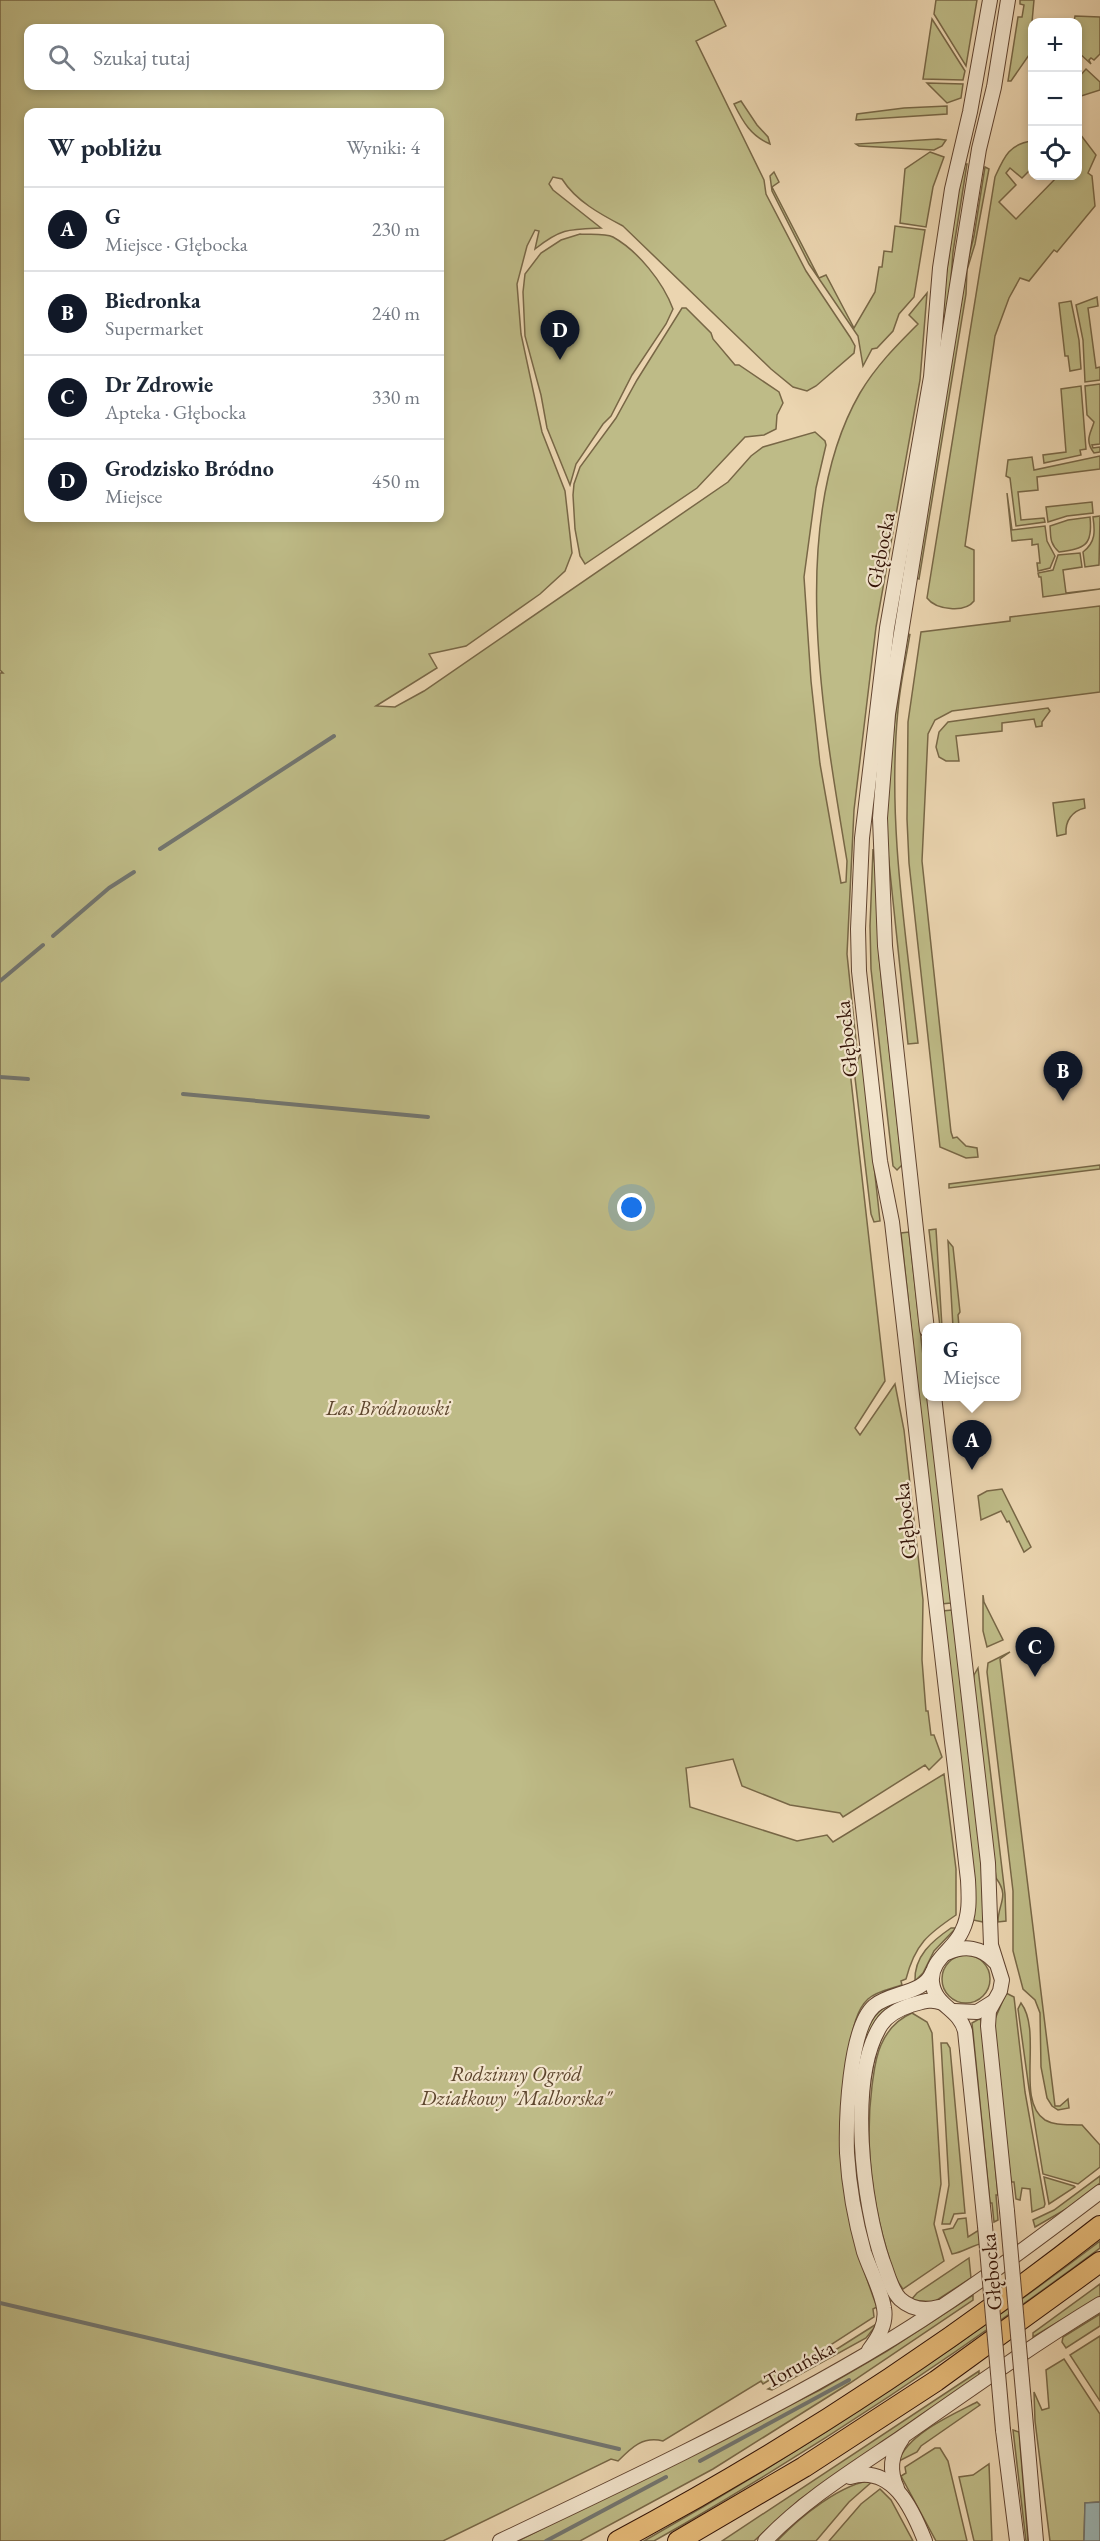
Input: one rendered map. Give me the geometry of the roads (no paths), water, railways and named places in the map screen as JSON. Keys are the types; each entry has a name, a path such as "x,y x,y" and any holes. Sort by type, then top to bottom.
{"highway":[{"path":"618,2541 788,2442 913,2362 1100,2226"},
{"path":"678,2541 804,2467 936,2381 1100,2262"}],"street":[{"name":"Głębocka","path":"990,0 969,117 952,189 939,278 931,376 887,628 864,813 858,929 859,971 880,1161 892,1222 966,1865 967,1918 957,1940 936,1963 932,1973 934,1989 961,2020 967,2041 1003,2430 1017,2541"},
{"name":"Głębocka","path":"926,1323 886,955 885,891 880,838 881,793 888,714 979,148 994,87 1008,0"},
{"name":"Głębocka","path":"935,1401 988,1863 991,1945 1002,1983 988,2016 988,2034 1036,2541"},
{"path":"946,1953 956,1949 973,1948 996,1963"},
{"path":"865,2355 883,2327 884,2309 859,2234 852,2195 847,2124 852,2072 862,2026 869,2012 887,1998 923,1985 932,1973"},
{"path":"944,2306 922,2309 900,2299 894,2290 876,2238 867,2203 862,2135 867,2068 880,2026 890,2015 906,2007 931,2000 948,2007 977,2012 994,2001"},
{"name":"Toruńska","path":"500,2541 788,2398 865,2355 944,2306 1100,2193"},
{"path":"765,2541 803,2507 835,2484 1100,2304"},
{"path":"910,2431 900,2442 893,2457 892,2473 897,2489 925,2541"},
{"path":"835,2484 851,2476 870,2474 886,2479 897,2489"}],"water":[{"path":"1100,2502 1100,2541 1084,2541 1085,2503"}],"waterway":[{"path":"160,849 334,736"},
{"path":"53,936 109,888 134,872"},
{"path":"0,981 43,945"},
{"path":"0,1077 28,1079"},
{"path":"183,1094 428,1117"},
{"path":"0,2303 619,2449"},
{"path":"700,2461 849,2380"},
{"path":"546,2541 666,2477"}],"place":[{"name":"Grodzisko Bródno","path":"560,360"},
{"name":"Biedronka","path":"1063,1101"},
{"name":"G","path":"972,1470"},
{"name":"Dr Zdrowie","path":"1035,1677"}],"park label":[{"name":"Las Bródnowski","path":"388,1407"},
{"name":"Rodzinny Ogród Działkowy \"Malborska\"","path":"516,2085"}]}
